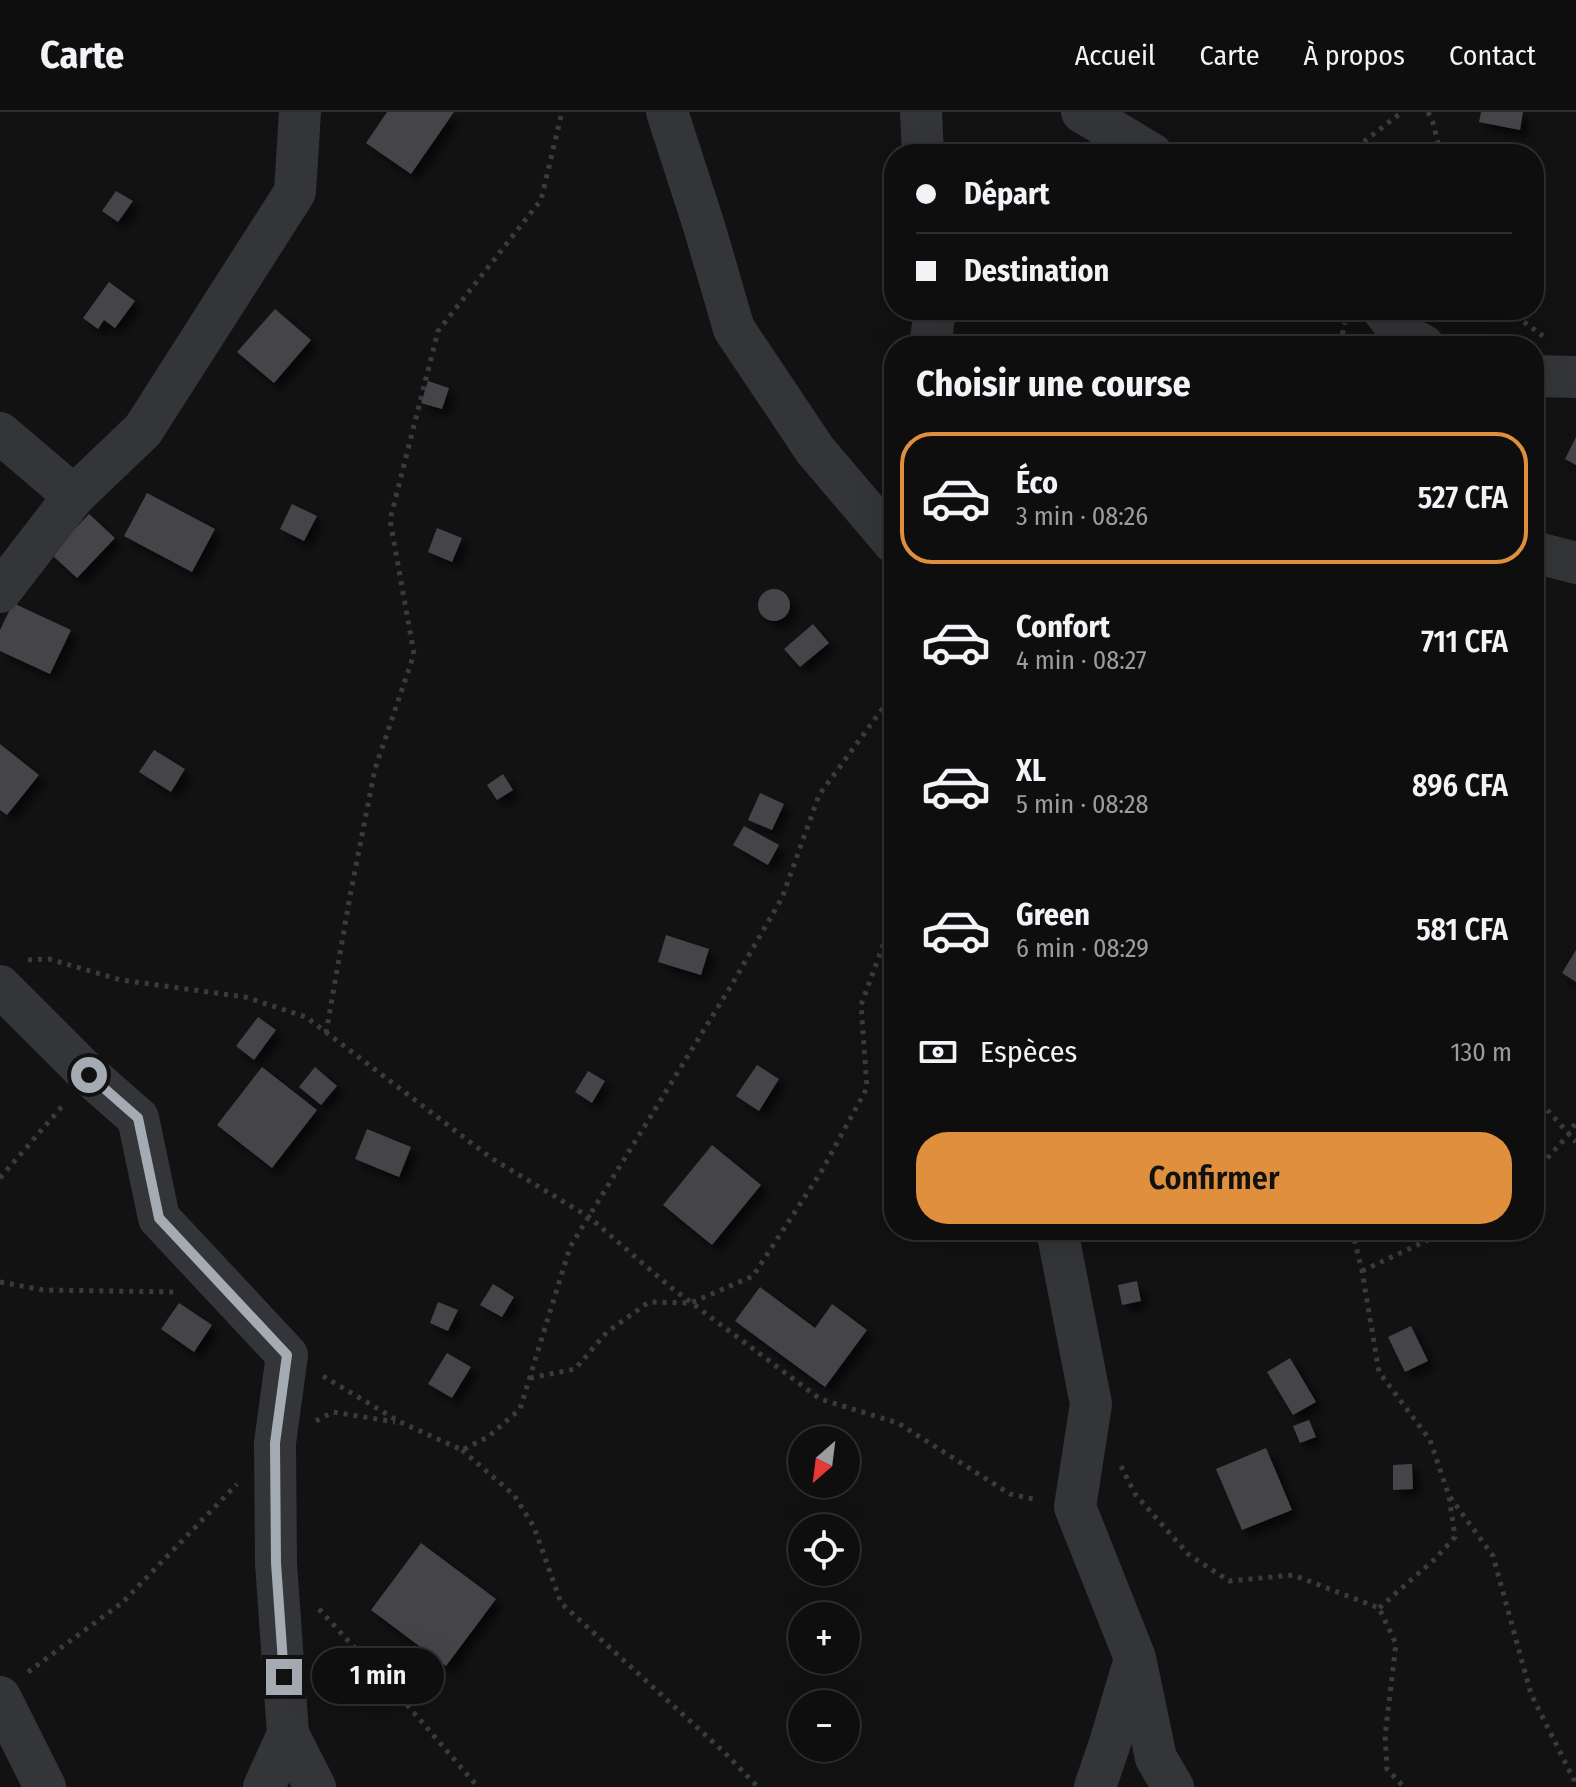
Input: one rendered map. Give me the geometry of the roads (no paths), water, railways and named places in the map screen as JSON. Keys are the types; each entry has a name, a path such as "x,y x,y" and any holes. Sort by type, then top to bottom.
{"street":[{"path":"0,592 74,496 143,430 295,192 300,112"},
{"path":"667,112 734,329 815,450 884,531"},
{"path":"921,112 923,144"},
{"path":"1082,112 1135,144"},
{"path":"1372,320 1406,336"},
{"path":"1544,376 1576,377"},
{"path":"0,433 74,496"},
{"path":"1544,555 1576,563"},
{"path":"12,973 89,1075 138,1118 159,1218 287,1355 275,1443 276,1563 288,1734 315,1787"},
{"path":"1059,1240 1091,1404 1075,1507 1135,1658 1156,1758 1173,1787"},
{"path":"1095,1787 1135,1658"},
{"path":"12,1686 45,1787"},
{"path":"264,1787 288,1734"}]}
